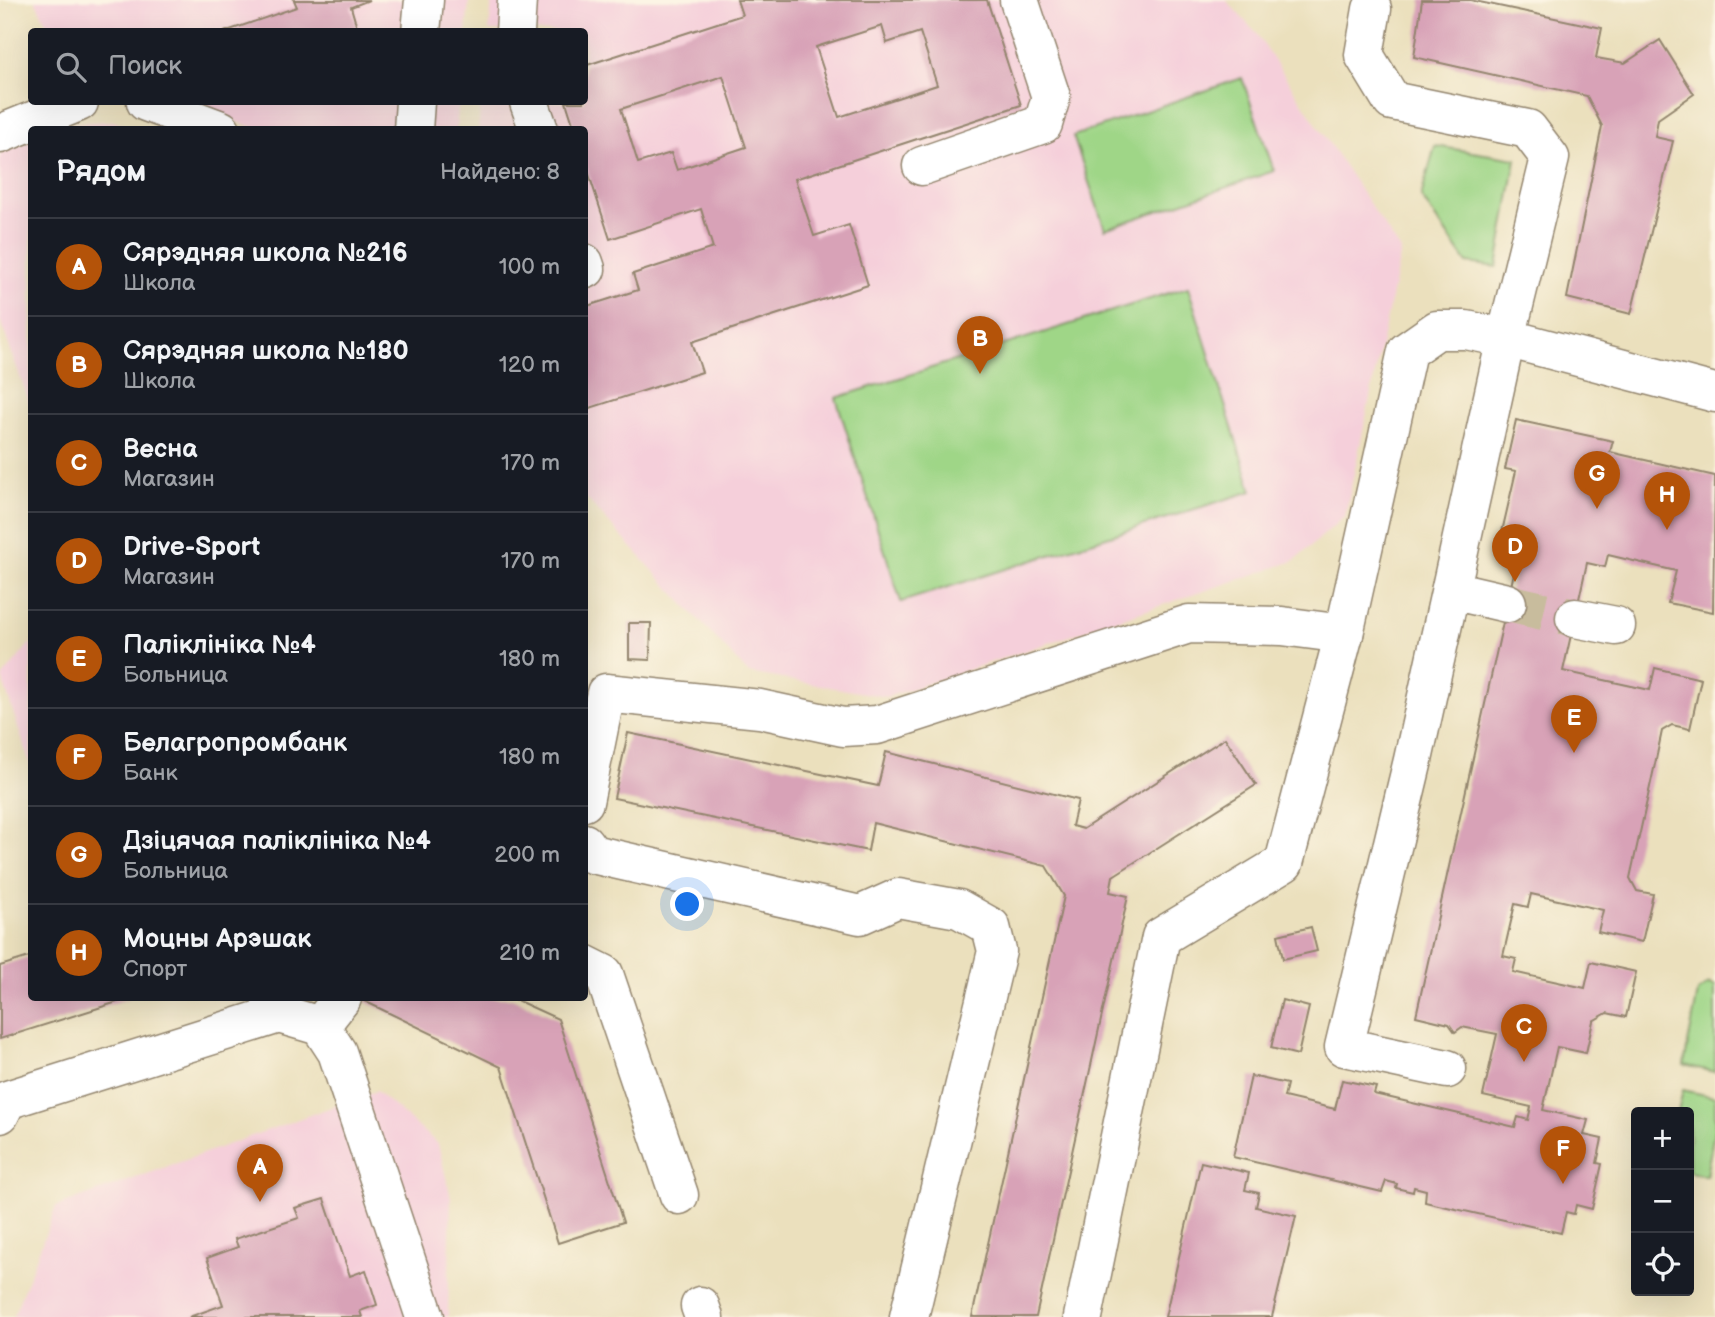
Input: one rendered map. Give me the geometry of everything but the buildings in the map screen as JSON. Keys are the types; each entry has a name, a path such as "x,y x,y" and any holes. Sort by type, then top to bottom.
{"lane":[{"path":"421,28 424,0"},
{"path":"516,28 517,0"},
{"path":"922,166 1043,124 1051,97 1019,0"},
{"path":"1372,9 1364,55 1392,100 1528,129 1550,158 1506,338 1413,760 1344,1047 1447,1069"},
{"path":"0,134 72,105"},
{"path":"154,105 210,126"},
{"path":"413,126 415,105"},
{"path":"530,105 538,126"},
{"path":"1083,1317 1161,937 1284,863 1344,634 1407,351 1437,330 1466,330 1715,393"},
{"path":"1451,590 1507,603"},
{"path":"1575,618 1616,626"},
{"path":"588,782 606,692 760,709 843,727 877,725 1189,624 1282,626 1344,634"},
{"path":"588,848 592,854 860,915 898,898 959,909 991,927 997,951 909,1317"},
{"path":"588,966 604,974 679,1195"},
{"path":"0,1114 7,1100 279,1014 331,1012 337,1052 425,1317"}],"shaded area":[{"path":"35,0 469,0 466,28 49,28"},
{"path":"492,0 1226,0 1256,33 1401,251 1345,516 1294,561 887,697 748,673 588,500 588,126 478,126 481,105 588,105 588,28 489,28"},
{"path":"188,105 459,105 456,126 249,126"},
{"path":"112,121 126,126 67,126 74,123"},
{"path":"28,141 28,399 0,320 0,154"},
{"path":"28,646 28,758 2,678"},
{"path":"376,1091 438,1144 451,1198 448,1317 13,1317 56,1207"}],"green space":[{"path":"1242,78 1274,171 1105,229 1073,136"},
{"path":"1435,146 1516,159 1497,267 1467,263 1421,197"},
{"path":"1188,287 1252,491 901,602 836,398"},
{"path":"1709,984 1715,986 1715,1072 1684,1065 1698,992"},
{"path":"1683,1090 1715,1097 1715,1127 1706,1176 1694,1173 1694,1107 1679,1107"}],"tunnel":[{"path":"1507,603 1575,618"}],"place":[{"name":"Сярэдняя школа №180","path":"980,374"},
{"name":"Дзіцячая паліклініка №4","path":"1597,509"},
{"name":"Моцны Арэшак","path":"1667,530"},
{"name":"Drive-Sport","path":"1515,582"},
{"name":"Паліклініка №4","path":"1574,753"},
{"name":"Весна","path":"1524,1062"},
{"name":"Белагропромбанк","path":"1563,1184"},
{"name":"Сярэдняя школа №216","path":"260,1202"}]}
